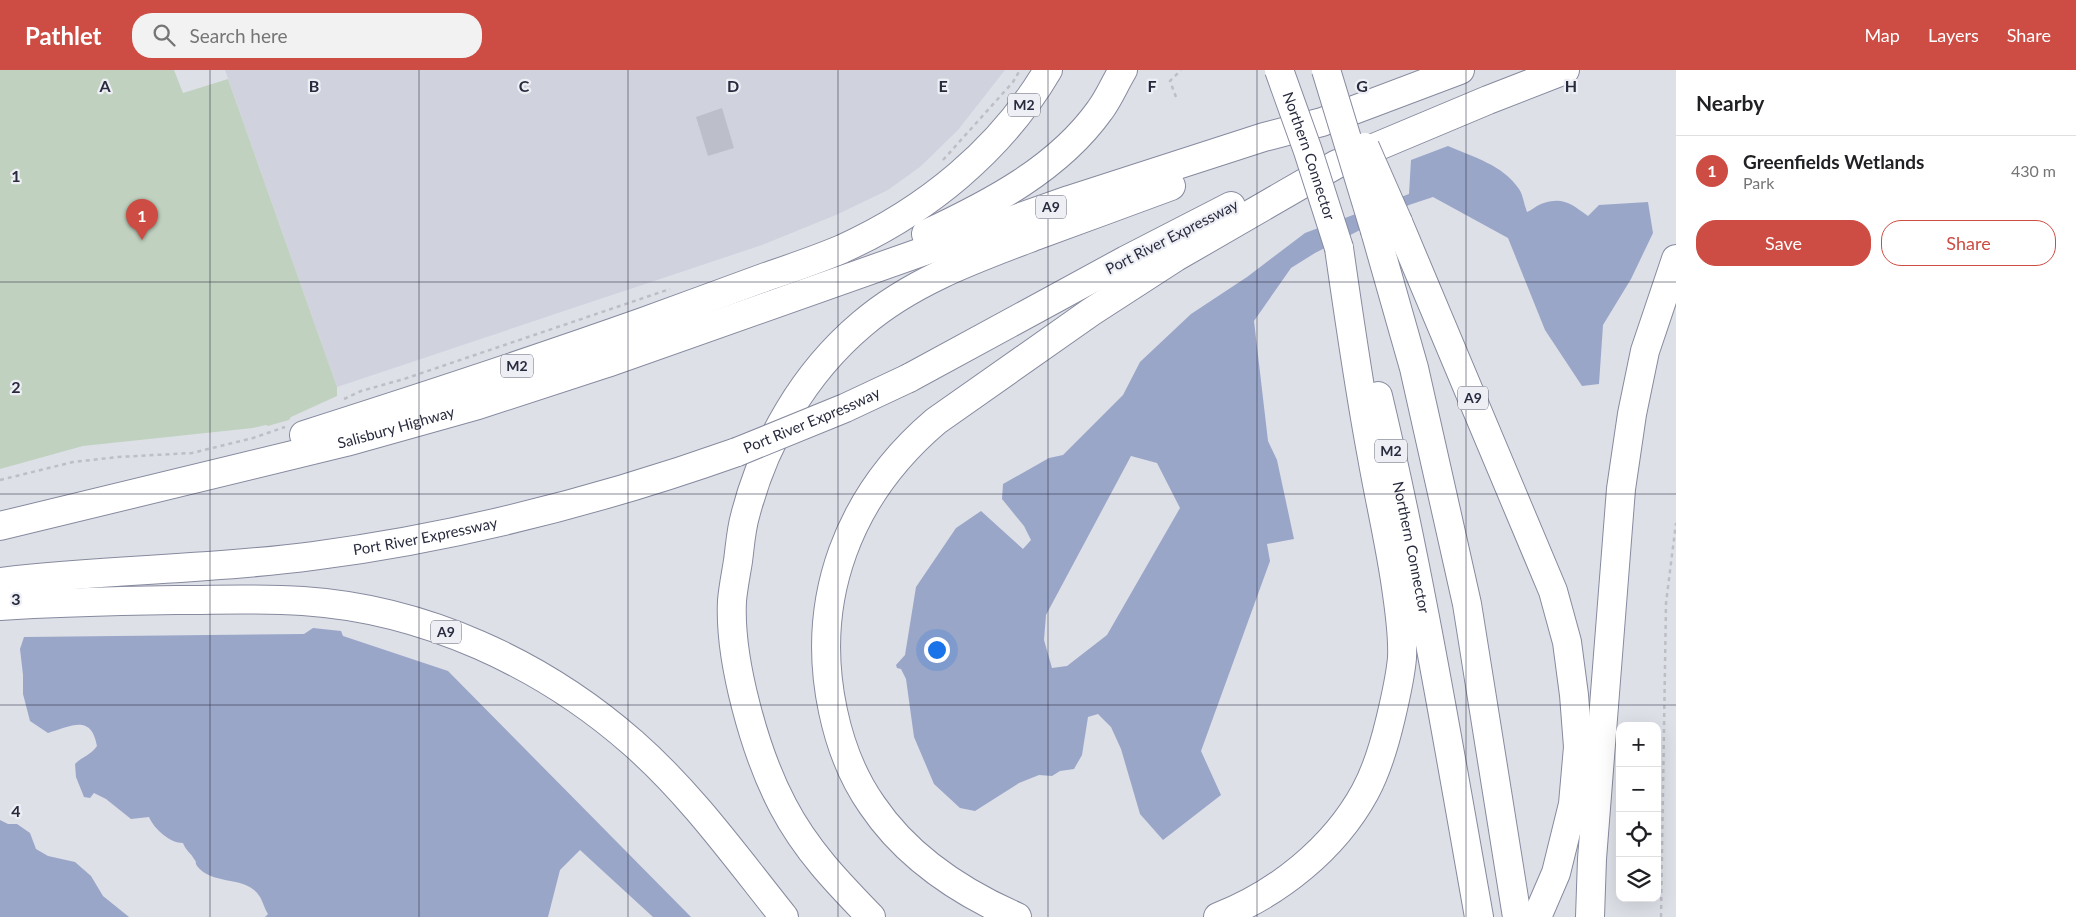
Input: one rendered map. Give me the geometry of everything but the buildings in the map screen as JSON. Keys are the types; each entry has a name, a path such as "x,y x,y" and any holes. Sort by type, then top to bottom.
{"highway":[{"name":"M2","path":"0,514 249,452 349,421 544,357 843,248 893,223 960,175 998,138 1036,89 1048,70"},
{"path":"782,301 975,211 1040,170 1075,139 1100,110 1123,70"},
{"name":"Northern Connector","path":"1279,70 1308,151 1339,248 1377,391 1402,498 1479,917"},
{"name":"M2","path":"1326,70 1386,227 1414,368 1467,604 1517,917"},
{"name":"A9","path":"1330,70 1386,227 1547,575 1567,642 1578,747 1573,804 1556,873 1537,917"},
{"name":"A9","path":"782,301 1069,200 1264,137 1322,122 1460,70"},
{"name":"Port River Expressway","path":"0,582 257,562 412,541 474,529 659,480 737,452 845,408 909,378 1191,226 1279,184 1337,164 1488,100 1565,70"},
{"path":"871,917 820,864 783,806 752,728 736,661 732,602 744,516 770,444 795,400 833,353 863,323 915,287 980,256 1233,163 1322,122"},
{"path":"1017,917 983,902 932,870 902,841 872,805 854,773 837,730 828,688 825,647 830,596 838,564 851,530 870,495 893,463 936,420 1091,312 1176,257 1337,164"},
{"path":"1218,917 1243,907 1282,883 1319,851 1346,821 1365,792 1384,749 1398,690 1402,657 1400,614 1392,554 1361,401 1339,248"},
{"path":"1590,917 1592,859 1621,489 1632,414 1645,351 1676,259"},
{"name":"Salisbury Highway","path":"0,526 318,449 452,413 607,363 782,301"},
{"name":"A9","path":"0,606 250,599 304,601 387,615 470,640 566,691 634,744 663,772 705,818 784,917"}],"path":[{"path":"940,163 1013,82 1020,70"},
{"path":"1176,97 1170,81 1181,70"},
{"path":"337,403 361,391 404,379 672,288"},
{"path":"0,480 73,462 118,456 192,452 253,438 291,425"},
{"path":"1661,917 1666,604 1676,523"}],"shaded area":[{"path":"225,70 1005,70 958,130 920,167 888,190 836,215 762,245 337,387"}],"green space":[{"path":"0,70 174,70 183,93 228,79 337,387 337,396 291,417 289,420 268,426 83,446 0,469"}],"water":[{"path":"1448,146 1477,158 1496,168 1512,181 1520,191 1527,212 1541,204 1561,201 1566,202 1588,216 1599,205 1648,202 1653,233 1631,279 1603,325 1599,384 1582,386 1545,330 1508,238 1433,197 1409,205 1315,253 1291,268 1254,321 1268,441 1277,460 1294,539 1267,544 1270,561 1201,751 1221,795 1163,840 1140,814 1121,749 1111,727 1098,714 1088,717 1082,755 1074,769 1060,771 1052,776 1039,775 1019,783 975,811 960,808 934,784 914,737 906,679 901,669 897,668 896,665 905,655 916,587 956,528 981,511 1023,549 1031,540 1024,526 1002,499 1003,484 1049,458 1063,455 1123,395 1140,362 1191,314 1247,277 1305,233 1409,194 1411,160","holes":["1131,456 1157,463 1180,508 1107,635 1067,666 1052,668 1044,640 1046,615"]},
{"path":"313,628 341,631 343,636 448,671 691,917 653,917 580,850 560,870 548,917 265,917 268,914 257,892 241,883 210,876 203,872 197,866 183,843 173,841 163,834 149,817 131,819 106,799 94,793 90,798 84,797 76,777 75,764 97,746 90,729 79,725 48,733 30,721 23,694 20,649 24,637 304,634"},
{"path":"0,820 8,824 17,824 30,833 36,849 48,856 75,862 91,876 103,896 129,917 0,917"}],"place":[{"name":"Greenfields Wetlands","path":"142,240"}]}
